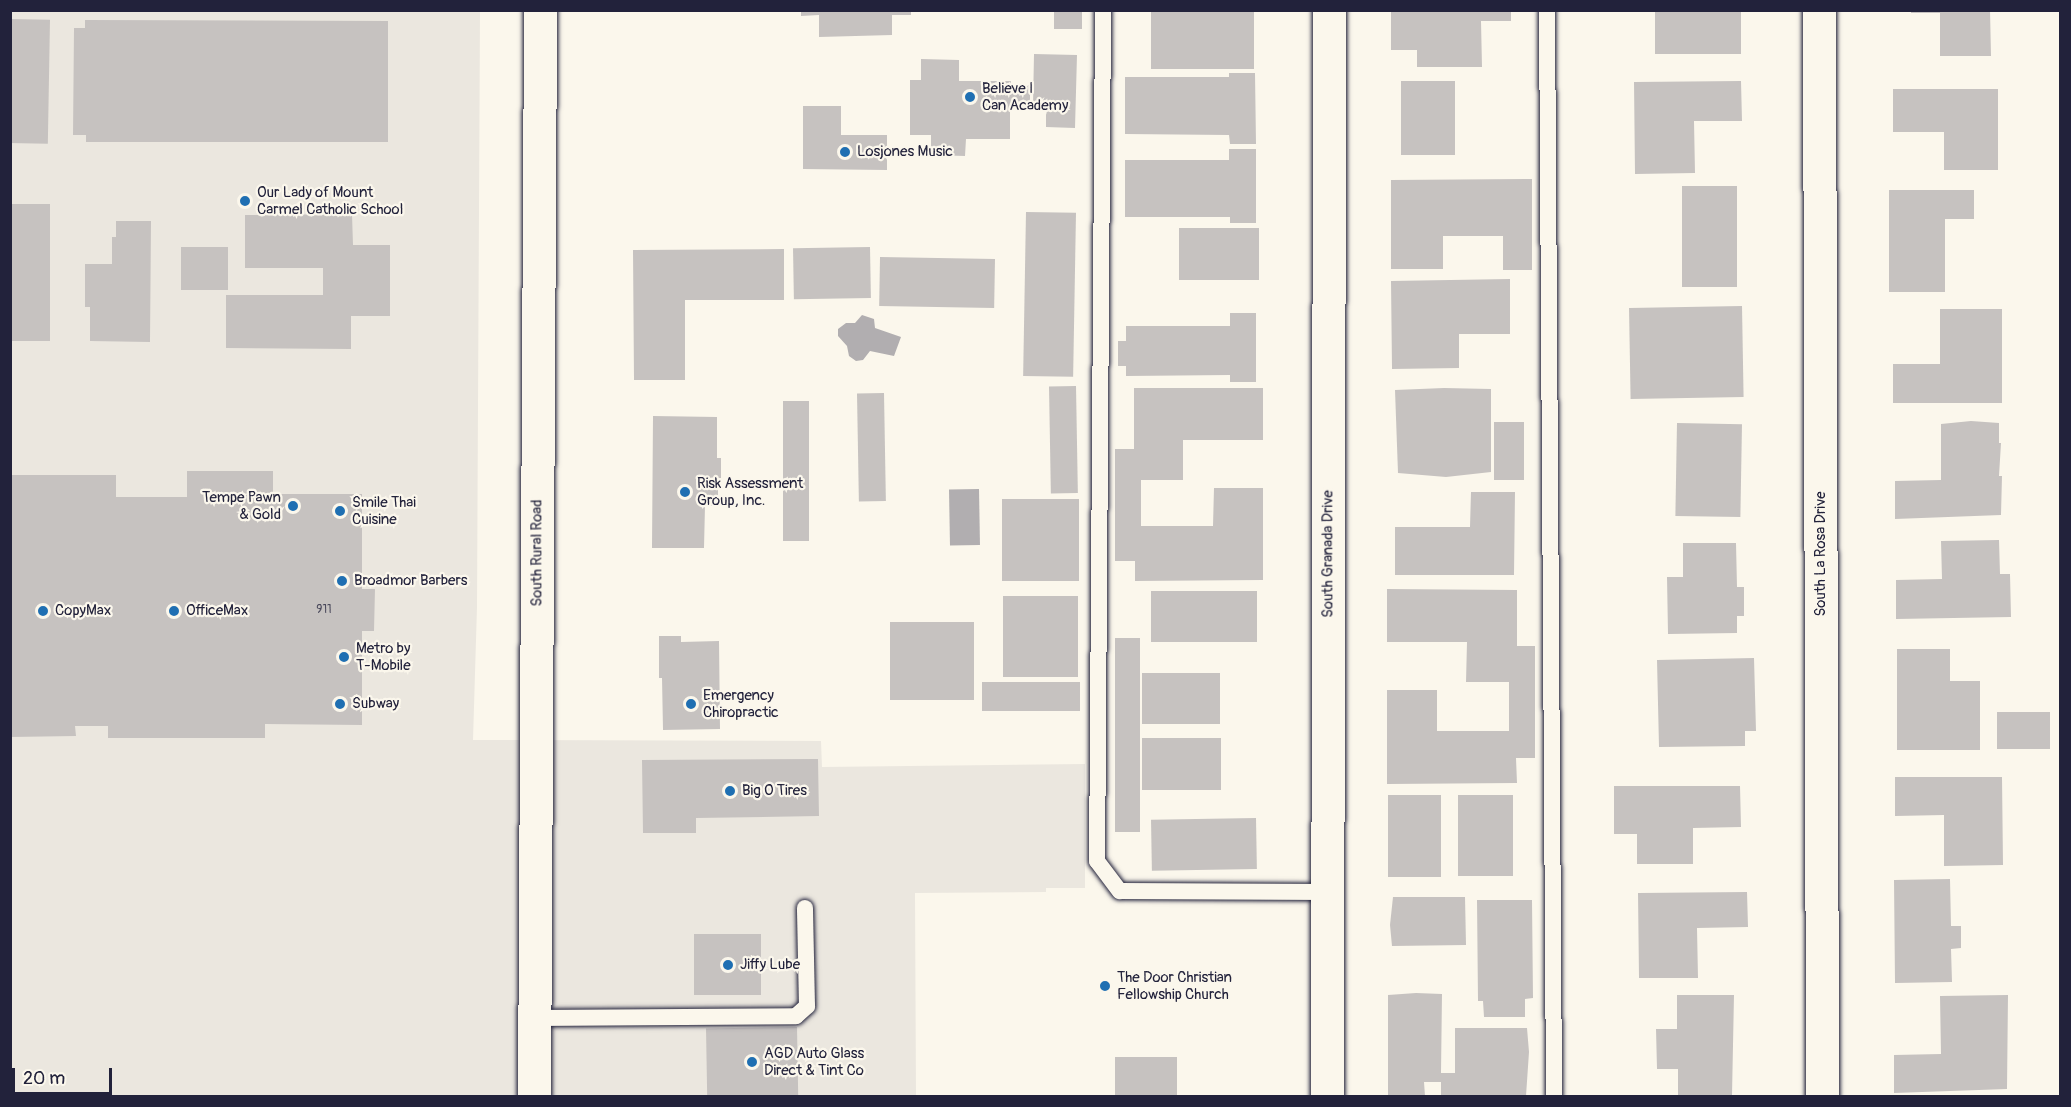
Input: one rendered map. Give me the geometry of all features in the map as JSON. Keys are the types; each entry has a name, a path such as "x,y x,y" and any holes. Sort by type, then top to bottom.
{"street":[{"name":"South Rural Road","path":"534,1096 540,10"},
{"name":"South Granada Drive","path":"1327,1096 1329,10"},
{"name":"South La Rosa Drive","path":"1819,10 1822,1096"}],"lane":[{"path":"1103,10 1097,861 1120,891 1328,892"},
{"path":"1547,10 1554,1096"},
{"path":"534,1018 796,1016 807,1006 806,909"}],"shaded area":[{"path":"10,11 480,11 477,607 473,740 821,741 822,767 1085,764 1085,888 1046,888 1046,892 915,893 916,1096 11,1096"},
{"path":"862,315 874,319 875,328 901,337 894,356 870,351 863,360 856,361 849,356 847,346 838,336 838,329 846,323 855,323"},
{"path":"979,489 980,545 950,546 949,490"}],"building":[{"path":"801,10 911,10 911,15 892,15 892,35 819,37 819,15 801,16"},
{"path":"1054,10 1082,10 1082,29 1054,29"},
{"path":"1151,10 1254,10 1254,69 1151,69"},
{"path":"1391,10 1511,10 1511,21 1481,21 1482,67 1417,67 1417,50 1391,50"},
{"path":"1655,10 1741,10 1741,54 1655,54"},
{"path":"1911,10 1990,10 1991,56 1940,56 1940,13 1911,13"},
{"path":"10,19 50,20 48,144 10,143"},
{"path":"85,20 388,21 388,142 86,142 86,135 73,135 74,28 85,28"},
{"path":"1034,54 1077,55 1075,128 1046,127 1046,105 1033,105"},
{"name":"Believe I Can Academy","path":"921,59 959,60 959,81 1011,81 1011,85 1030,85 1030,109 1010,108 1010,139 966,139 965,156 931,155 931,135 910,135 910,80 921,80"},
{"path":"1229,73 1255,73 1256,144 1230,144 1229,135 1125,134 1125,77 1229,77"},
{"path":"1401,81 1455,81 1455,155 1401,155"},
{"path":"1741,81 1742,121 1694,121 1695,173 1635,174 1634,82"},
{"path":"1893,89 1998,89 1998,170 1944,170 1944,132 1893,132"},
{"name":"Losjones Music","path":"803,106 841,106 841,135 887,135 887,170 803,169"},
{"path":"1229,149 1256,149 1256,223 1230,223 1230,217 1125,217 1125,160 1229,160"},
{"path":"1532,179 1532,270 1503,270 1503,236 1443,236 1443,269 1391,269 1391,180"},
{"path":"1682,186 1737,186 1737,287 1682,287"},
{"path":"1889,190 1974,190 1974,219 1945,219 1945,292 1889,292"},
{"path":"10,204 50,204 50,341 10,341"},
{"path":"1026,212 1076,213 1073,377 1023,376"},
{"path":"352,214 353,245 390,245 390,316 351,316 351,349 226,348 226,295 323,295 323,268 245,268 245,215"},
{"path":"116,221 151,221 150,342 90,341 90,307 85,307 85,264 112,264 112,237 116,237"},
{"path":"1179,228 1259,228 1259,280 1179,280"},
{"path":"181,247 228,247 228,290 181,290"},
{"path":"870,247 871,298 794,299 793,248"},
{"path":"784,249 784,300 685,300 685,380 634,380 633,250"},
{"path":"880,257 995,259 994,308 879,306"},
{"path":"1510,279 1510,334 1459,334 1459,368 1392,369 1391,281"},
{"path":"1742,306 1744,397 1631,399 1629,308"},
{"path":"1940,309 2002,309 2002,403 1893,403 1893,364 1940,364"},
{"path":"1230,313 1256,313 1256,382 1230,382 1230,375 1126,376 1126,366 1118,366 1118,341 1126,341 1126,326 1230,326"},
{"path":"1049,386 1076,386 1078,493 1051,493"},
{"path":"1134,388 1263,388 1263,440 1183,440 1183,480 1141,480 1141,526 1213,526 1214,488 1263,488 1263,580 1135,581 1135,561 1115,561 1115,449 1134,449"},
{"path":"1491,389 1491,472 1446,477 1398,473 1395,390"},
{"path":"857,393 884,393 886,501 859,501"},
{"path":"783,401 809,401 809,541 783,541"},
{"name":"Risk Assessment Group, Inc.","path":"653,416 717,417 717,458 721,458 721,478 718,478 718,506 705,506 704,548 652,548"},
{"path":"1971,421 1999,423 1999,443 2001,443 1999,476 2002,476 2001,515 1895,519 1895,481 1941,480 1941,424"},
{"path":"1494,422 1524,422 1524,480 1494,480"},
{"path":"1677,423 1742,424 1740,517 1675,516"},
{"path":"187,471 273,471 273,494 362,494 362,589 375,589 374,631 362,631 362,725 265,724 265,738 108,738 108,726 75,726 76,736 10,737 10,475 116,475 116,497 187,497"},
{"path":"1471,492 1515,492 1514,575 1395,575 1395,527 1470,527"},
{"path":"1002,499 1079,499 1079,581 1002,581"},
{"path":"1999,540 2000,574 2010,574 2011,617 1896,619 1896,580 1942,579 1941,541"},
{"path":"1683,543 1736,543 1737,587 1744,587 1744,616 1737,616 1737,633 1668,634 1667,577 1683,577"},
{"path":"1387,589 1517,590 1517,646 1535,646 1535,758 1516,758 1517,783 1387,784 1387,690 1437,690 1437,731 1509,731 1509,682 1466,682 1467,642 1387,642"},
{"path":"1151,591 1257,591 1257,642 1151,642"},
{"path":"1003,596 1078,596 1078,677 1003,677"},
{"path":"890,622 974,622 974,700 890,700"},
{"name":"Emergency Chiropractic","path":"659,636 681,636 681,642 719,641 720,729 663,730"},
{"path":"1115,638 1140,638 1140,832 1115,832"},
{"path":"1897,649 1950,649 1950,681 1980,681 1980,750 1897,750"},
{"path":"1754,658 1756,731 1745,731 1745,746 1659,747 1657,660"},
{"path":"1142,673 1220,673 1220,724 1142,724"},
{"path":"982,682 1080,682 1080,711 982,711"},
{"path":"1997,712 2050,712 2050,749 1997,749"},
{"path":"1142,738 1221,738 1221,790 1142,790"},
{"name":"Big O Tires","path":"818,759 819,816 696,818 696,833 643,833 642,760"},
{"path":"1895,777 2002,777 2003,865 1944,866 1944,815 1895,816"},
{"path":"1614,786 1740,786 1741,827 1693,828 1693,864 1637,864 1637,834 1614,834"},
{"path":"1388,795 1441,795 1441,877 1388,877"},
{"path":"1458,795 1513,795 1513,876 1458,876"},
{"path":"1256,818 1257,869 1152,871 1151,820"},
{"path":"1950,879 1951,926 1961,926 1961,948 1951,949 1952,982 1895,983 1894,880"},
{"path":"1747,892 1748,927 1697,928 1698,978 1639,978 1638,893"},
{"path":"1393,897 1465,897 1466,945 1392,946 1390,925"},
{"path":"1477,900 1532,900 1533,998 1525,999 1525,1017 1484,1017 1483,1001 1478,1001"},
{"name":"Jiffy Lube","path":"694,934 761,934 761,995 694,995"},
{"path":"1442,994 1441,1073 1455,1073 1455,1028 1527,1028 1529,1052 1526,1096 1441,1096 1441,1082 1424,1082 1425,1096 1388,1096 1388,995"},
{"path":"1677,995 1734,995 1732,1096 1678,1096 1678,1069 1657,1069 1656,1029 1677,1029"},
{"path":"2008,995 2007,1089 1894,1093 1894,1055 1941,1054 1940,996"},
{"name":"AGD Auto Glass Direct & Tint Co","path":"797,1027 798,1096 707,1096 706,1029"},
{"path":"1115,1057 1177,1057 1177,1096 1115,1096"}],"place":[{"name":"Believe I Can Academy","path":"970,97"},
{"name":"Losjones Music","path":"845,152"},
{"name":"Our Lady of Mount Carmel Catholic School","path":"245,201"},
{"name":"Risk Assessment Group, Inc.","path":"685,492"},
{"name":"Tempe Pawn & Gold","path":"293,506"},
{"name":"Smile Thai Cuisine","path":"340,511"},
{"name":"Broadmor Barbers","path":"342,581"},
{"name":"CopyMax","path":"43,611"},
{"name":"OfficeMax","path":"174,611"},
{"name":"Metro by T-Mobile","path":"344,657"},
{"name":"Subway","path":"340,704"},
{"name":"Emergency Chiropractic","path":"691,704"},
{"name":"Big O Tires","path":"730,791"},
{"name":"Jiffy Lube","path":"728,965"},
{"name":"The Door Christian Fellowship Church","path":"1105,986"},
{"name":"AGD Auto Glass Direct & Tint Co","path":"752,1062"}]}
